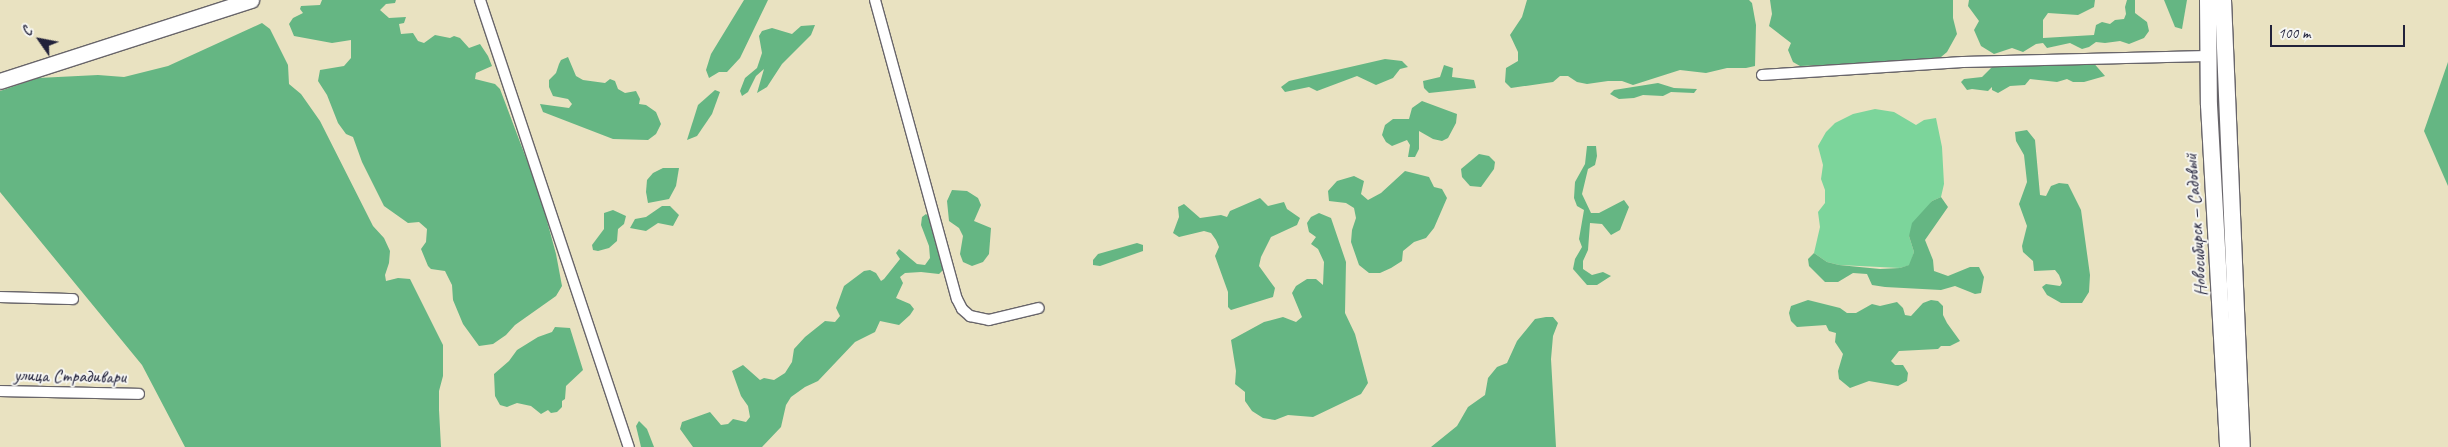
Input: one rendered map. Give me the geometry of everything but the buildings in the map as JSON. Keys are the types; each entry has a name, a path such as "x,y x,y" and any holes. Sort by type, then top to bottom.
{"main road":[{"name":"Новосибирск — Садовый","path":"2208,0 2207,56 2228,447"},
{"name":"Новосибирск — Садовый","path":"2223,0 2242,447"}],"street":[{"path":"0,80 251,0"},
{"path":"480,0 629,447"},
{"path":"875,0 957,299 962,309 970,316 989,320 1039,308"},
{"path":"1762,75 1963,62 2207,56"},
{"path":"0,296 73,299"},
{"name":"улица Страдивари","path":"0,391 139,394"}],"green space":[{"path":"322,0 396,0 395,3 386,4 380,10 389,18 406,17 404,23 399,24 401,34 413,33 418,41 424,43 435,35 450,38 454,36 460,38 469,48 480,44 488,56 492,66 476,73 475,79 495,84 500,89 540,195 556,254 562,286 556,296 515,325 506,335 493,344 479,346 463,324 453,300 452,285 445,271 431,269 428,266 421,249 426,242 427,229 419,222 408,223 384,206 362,162 353,137 346,134 338,123 327,95 318,81 320,70 344,66 351,58 351,40 332,43 294,36 289,24 293,18 303,13 300,9 301,6 320,5"},
{"path":"744,0 768,0 740,58 727,72 719,72 709,78 706,70 711,54"},
{"path":"1527,0 1749,0 1752,3 1756,25 1755,66 1727,68 1706,73 1680,70 1633,85 1622,81 1587,84 1577,82 1568,76 1560,76 1553,82 1511,88 1505,82 1506,68 1518,61 1518,52 1510,35 1522,17"},
{"path":"1770,0 1953,0 1953,18 1957,34 1947,52 1941,57 1890,63 1800,66 1793,62 1788,50 1791,43 1769,26 1772,14"},
{"path":"1969,0 2095,0 2094,7 2078,15 2048,13 2043,20 2043,38 2094,35 2096,25 2102,22 2110,24 2115,20 2124,19 2127,0 2135,0 2135,13 2147,22 2149,31 2144,38 2129,44 2120,41 2096,42 2082,49 2070,43 2047,48 2043,43 2036,44 2023,52 2012,48 1994,54 1981,46 1974,30 1979,21 1968,6"},
{"path":"2164,0 2187,0 2182,29 2175,27"},
{"path":"262,23 270,29 288,65 289,84 301,94 320,121 373,226 384,238 390,251 385,275 386,281 398,278 410,279 443,345 443,376 439,391 441,447 185,447 142,365 0,192 0,91 38,78 98,75 124,77 168,66"},
{"path":"815,25 811,35 782,64 767,87 757,93 764,69 756,76 748,92 742,96 740,91 745,78 757,68 762,53 759,36 762,31 772,28 792,34 801,26"},
{"path":"568,57 576,76 583,80 605,83 610,79 615,81 618,89 625,93 636,91 640,99 639,104 646,105 656,112 661,124 656,134 648,140 613,139 543,112 540,104 569,108 572,104 568,99 553,96 549,87 549,80 556,73 561,60"},
{"path":"1385,59 1402,61 1408,67 1400,69 1393,78 1376,85 1357,76 1317,91 1309,87 1285,92 1281,87 1289,81"},
{"path":"2091,60 2105,76 2084,82 2073,82 2067,79 2057,82 2030,79 2025,85 2010,86 1998,93 1992,90 1992,87 1988,91 1967,90 1961,82 1964,79 1982,77 1992,67 1999,65"},
{"path":"2448,62 2448,186 2424,131"},
{"path":"1444,65 1453,68 1452,77 1474,80 1476,88 1429,93 1424,88 1423,81 1440,77"},
{"path":"1658,83 1674,88 1697,89 1694,93 1671,92 1663,96 1643,95 1619,99 1610,94 1614,90"},
{"path":"715,90 720,92 712,114 697,136 687,140 698,105"},
{"path":"1422,101 1457,114 1456,123 1448,138 1442,141 1433,139 1419,131 1419,149 1415,157 1408,157 1410,145 1407,140 1392,146 1386,142 1382,135 1385,125 1393,119 1409,119 1412,108"},
{"path":"1875,109 1894,112 1916,125 1924,120 1936,118 1942,147 1944,184 1941,197 1932,201 1909,236 1914,252 1910,265 1900,268 1839,265 1827,262 1814,253 1820,227 1818,212 1825,203 1825,190 1821,179 1823,165 1818,146 1826,132 1835,123 1853,114"},
{"path":"2027,130 2035,140 2040,195 2046,196 2051,186 2059,183 2068,184 2081,210 2090,275 2089,292 2082,303 2061,303 2047,295 2042,287 2046,284 2060,286 2062,283 2059,275 2055,270 2034,271 2033,261 2023,252 2022,246 2027,226 2019,204 2027,182 2024,155 2016,141 2015,132"},
{"path":"1587,146 1596,146 1597,156 1595,165 1588,169 1582,194 1591,213 1599,213 1624,200 1629,207 1620,230 1611,235 1602,224 1590,223 1588,250 1583,261 1583,269 1592,275 1603,272 1611,276 1597,285 1587,285 1573,269 1575,259 1582,247 1579,239 1584,210 1577,206 1574,198 1575,182 1585,164"},
{"path":"1479,154 1489,156 1495,162 1494,169 1481,187 1470,186 1462,177 1461,169"},
{"path":"663,168 679,168 676,186 669,199 648,203 646,192 647,180 653,173"},
{"path":"1405,171 1429,177 1434,187 1442,189 1447,198 1434,228 1426,238 1414,242 1403,251 1402,261 1391,268 1380,273 1369,273 1359,265 1351,242 1356,218 1354,208 1346,203 1329,201 1328,191 1337,181 1354,176 1364,181 1361,194 1368,200 1381,193"},
{"path":"952,190 967,191 978,198 981,205 974,221 991,228 989,254 983,262 972,266 963,262 960,254 963,236 959,228 949,221 947,201"},
{"path":"1941,197 1948,207 1925,240 1933,260 1934,271 1948,276 1970,267 1979,267 1984,277 1981,293 1975,294 1955,286 1941,290 1872,285 1867,274 1853,273 1838,282 1825,282 1809,266 1808,259 1814,253 1827,262 1839,265 1880,269 1900,268 1909,265 1914,252 1909,236 1912,223 1932,201"},
{"path":"1260,198 1268,206 1284,202 1287,209 1300,218 1297,225 1271,237 1261,257 1259,266 1275,288 1273,297 1231,310 1228,307 1228,292 1215,256 1219,247 1216,240 1211,233 1204,231 1179,237 1173,233 1179,217 1178,207 1184,204 1200,218 1221,215 1227,217 1230,211"},
{"path":"662,206 670,206 679,215 673,226 658,223 646,231 630,228 635,219 646,217"},
{"path":"613,210 626,216 624,224 618,229 617,241 609,248 598,251 593,250 592,245 604,229 604,213"},
{"path":"1319,213 1331,218 1346,262 1345,313 1355,334 1368,383 1361,394 1313,417 1288,415 1275,420 1263,418 1252,411 1245,401 1245,392 1235,384 1236,371 1231,340 1264,322 1283,317 1296,322 1302,317 1292,293 1296,286 1307,279 1316,279 1323,285 1324,262 1318,249 1311,244 1316,237 1309,232 1307,223 1311,217"},
{"path":"926,214 930,218 944,269 939,274 905,273 900,277 903,283 896,298 910,304 914,309 910,315 899,325 880,321 875,332 855,342 818,381 791,397 786,405 781,427 762,447 693,447 680,429 682,422 710,412 721,425 728,424 733,419 746,422 750,417 748,406 741,396 732,371 743,365 760,380 764,378 774,380 785,373 792,362 794,349 805,337 825,321 835,322 840,316 836,308 844,286 864,271 870,270 876,273 881,281 884,279 900,259 896,253 899,249 917,264 925,265 930,258 929,246 921,225 922,217"},
{"path":"1137,243 1143,245 1143,251 1100,266 1093,265 1093,260 1098,254"},
{"path":"1808,300 1840,308 1847,313 1856,313 1872,304 1880,306 1897,302 1903,308 1905,315 1911,316 1923,303 1931,300 1938,301 1943,306 1943,315 1947,323 1960,341 1950,346 1941,346 1938,349 1899,351 1891,361 1895,365 1903,365 1908,373 1907,381 1898,386 1869,381 1850,388 1839,379 1838,371 1843,354 1835,342 1836,333 1829,331 1826,325 1797,327 1791,321 1789,313 1791,306"},
{"path":"1553,317 1558,323 1553,336 1551,359 1556,447 1431,447 1457,426 1468,407 1485,395 1488,378 1497,367 1507,363 1517,341 1535,319"},
{"path":"555,327 570,328 583,370 566,386 562,407 557,412 551,413 548,410 541,414 531,406 517,403 507,407 500,405 495,396 494,374 509,361 517,350 538,337 552,332"},
{"path":"639,421 647,429 654,447 641,447 636,426"}]}
